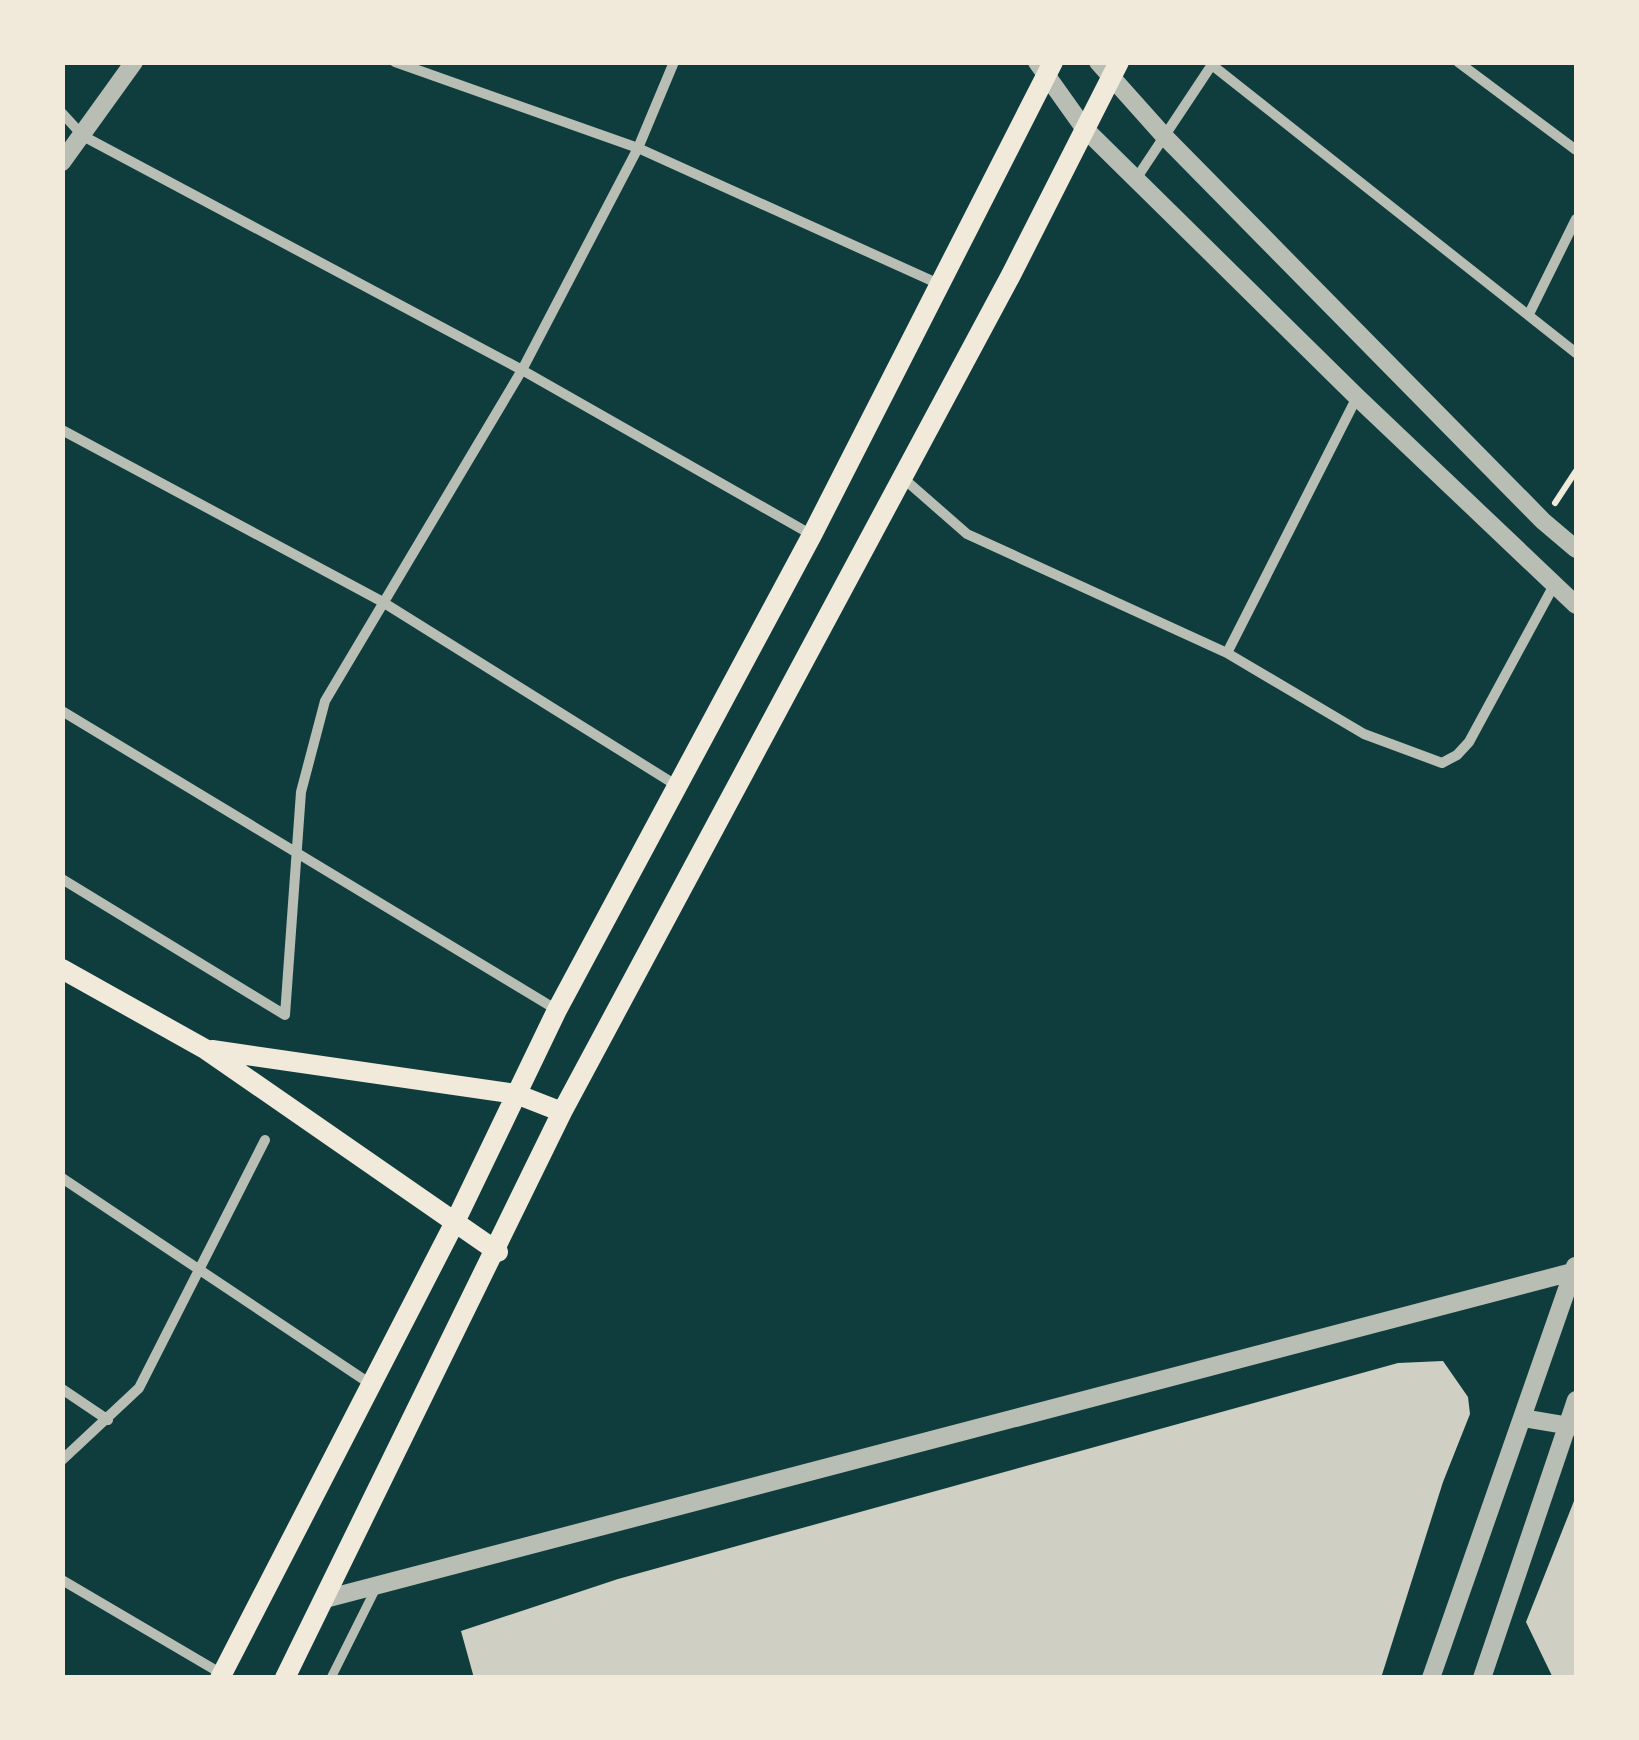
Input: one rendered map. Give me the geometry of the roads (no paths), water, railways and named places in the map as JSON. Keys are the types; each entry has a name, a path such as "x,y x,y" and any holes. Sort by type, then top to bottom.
{"main road":[{"path":"221,1676 372,1385 557,1010 812,535 1045,67"},
{"path":"285,1678 498,1252 562,1112 903,478 1084,128 1109,67"},
{"path":"62,969 205,1049 498,1252"},
{"path":"205,1049 516,1094 562,1112"}],"street":[{"path":"62,162 134,62"},
{"path":"395,62 638,148 939,284"},
{"path":"62,880 285,1015 300,851 301,792 326,702 381,601 522,370 638,148 674,62"},
{"path":"1458,62 1576,150"},
{"path":"1136,179 1212,64 1576,353"},
{"path":"1045,67 1084,128 1357,397 1576,605"},
{"path":"1109,67 1165,137 1543,521 1576,548"},
{"path":"62,112 83,136 522,370 812,535"},
{"path":"1529,314 1576,219"},
{"path":"1227,653 1357,397"},
{"path":"62,430 381,601 680,786"},
{"path":"903,478 967,534 1227,653 1364,734 1442,763 1457,756 1468,742 1553,587"},
{"path":"62,711 300,851 557,1010"},
{"path":"62,1460 139,1388 265,1140"},
{"path":"62,1178 372,1385"},
{"path":"325,1599 1575,1268"},
{"path":"1431,1678 1575,1268"},
{"path":"62,1389 108,1420"},
{"path":"1482,1678 1571,1427 1576,1400"},
{"path":"1524,1418 1571,1427"},
{"path":"62,1580 221,1676"},
{"path":"331,1678 377,1585"}]}
